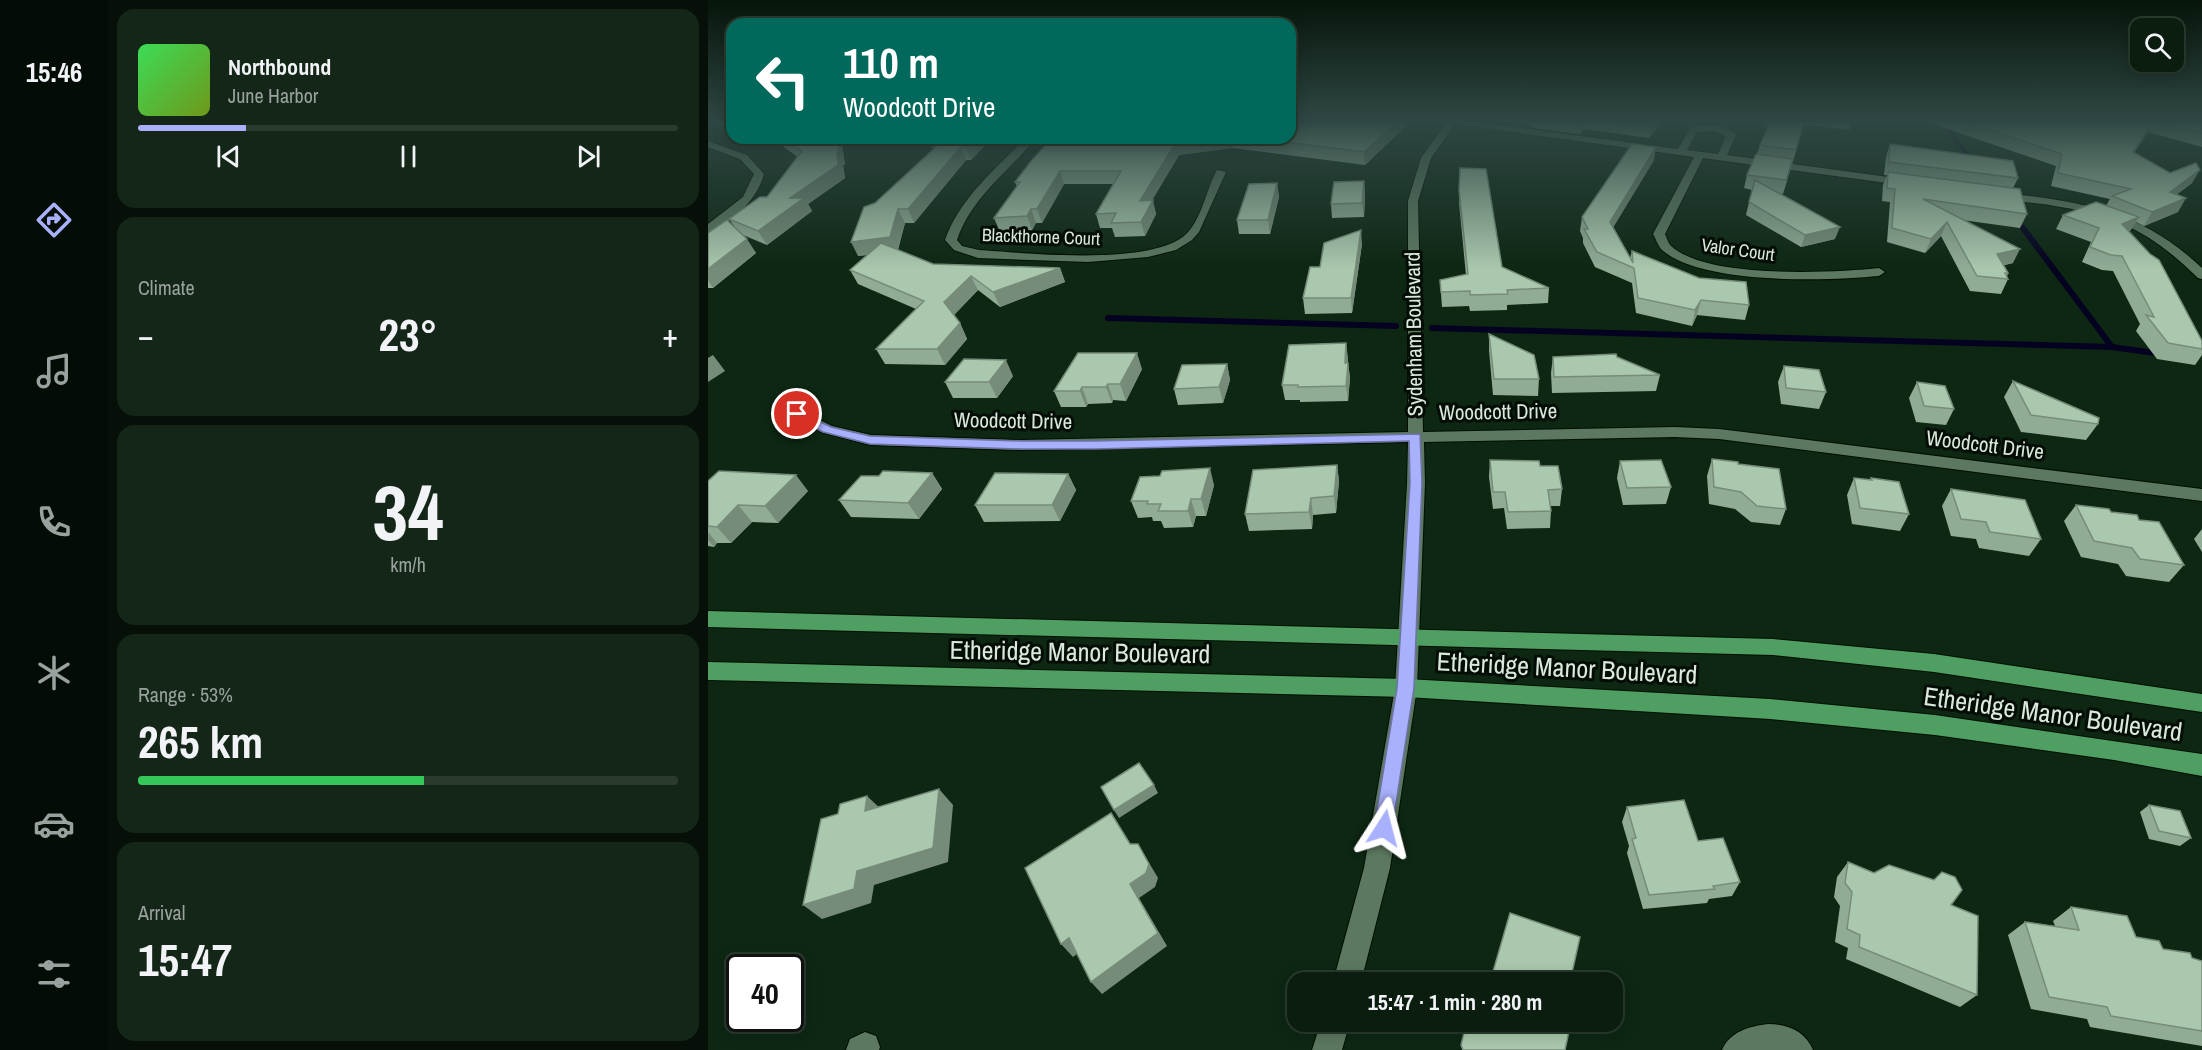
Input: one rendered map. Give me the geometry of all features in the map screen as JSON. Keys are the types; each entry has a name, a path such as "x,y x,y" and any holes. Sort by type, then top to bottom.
{"main road":[{"name":"Etheridge Manor Boulevard","path":"708,619 1761,647 1858,653 1958,664 2202,703"},
{"name":"Etheridge Manor Boulevard","path":"708,671 1406,688 1828,712 2002,734 2202,765"}],"street":[{"path":"708,229 743,203 756,188 758,171"},
{"name":"Blackthorne Court","path":"999,171 952,230 951,240 958,248 978,254 1121,258 1161,251 1188,238 1196,227 1221,172"},
{"name":"Sydenham Boulevard","path":"1350,972 1377,868 1406,688 1416,483 1413,201 1420,171"},
{"name":"Valor Court","path":"1691,171 1659,234 1663,246 1673,254 1704,266 1752,272 1822,277 1879,272"},
{"path":"1826,171 1923,184"},
{"path":"1994,194 2070,205 2133,224 2170,246 2202,275"},
{"name":"Woodcott Drive","path":"797,414 827,429 870,440 1074,445 1622,432 1719,434 2202,495"},
{"path":"1327,1050 1333,1032"},
{"path":"1737,1050 1748,1042 1775,1039 1794,1045 1798,1050"}],"building":[{"path":"787,171 829,171 790,198 804,198 758,231 729,219 760,197 767,197"},
{"path":"910,171 940,171 908,209 898,209 890,237 851,242 864,207 875,203"},
{"path":"1024,171 1060,171 1037,209 1031,209 1027,216 994,218 1020,182 1015,182"},
{"path":"1121,171 1158,171 1140,201 1153,200 1141,222 1111,223 1116,213 1096,214"},
{"path":"1460,171 1486,171 1502,267 1549,288 1507,290 1508,294 1470,295 1470,291 1441,292 1440,280 1468,274 1459,190"},
{"path":"1614,171 1641,171 1610,222 1633,263 1632,251 1699,278 1746,282 1749,305 1701,300 1695,310 1638,298 1634,268 1597,252 1584,229 1588,229 1582,217"},
{"path":"1749,171 1789,171 1786,180 1747,175"},
{"path":"1962,171 2016,171 2018,178"},
{"path":"2058,171 2166,171 2170,173 2199,171 2170,192 2186,198 2152,212 2112,196 2131,189 2058,173"},
{"path":"1888,172 2020,189 2027,214 1923,199 2020,249 1997,254 2008,273 2005,273 2008,279 1977,276 1947,222 1931,239 1892,228 1895,189 1887,188"},
{"path":"1755,180 1840,227 1805,235 1749,202"},
{"path":"1364,181 1362,203 1331,204 1334,182"},
{"path":"1277,183 1268,220 1237,220 1249,184"},
{"path":"2096,202 2139,217 2122,224 2150,254 2159,260 2202,341 2202,349 2168,343 2146,315 2154,317 2122,256 2111,255 2090,247 2099,228 2063,215"},
{"path":"727,220 747,239 708,269 708,233"},
{"path":"1361,230 1351,298 1303,298 1310,267 1320,267 1324,243"},
{"path":"881,243 933,264 1060,268 993,292 971,276 944,302 960,323 937,349 876,349 924,301 850,270"},
{"path":"1489,334 1534,355 1539,379 1494,379"},
{"path":"1346,343 1345,363 1348,363 1346,386 1282,385 1289,345"},
{"path":"1078,353 1137,353 1120,384 1108,384 1106,387 1082,387 1080,391 1054,391"},
{"path":"1616,354 1617,357 1660,375 1554,377 1553,357"},
{"path":"964,359 1006,360 989,382 945,382"},
{"path":"1227,364 1219,387 1174,389 1182,365"},
{"path":"1784,366 1819,370 1826,392 1786,388"},
{"path":"2013,381 2099,418 2098,424 2031,415"},
{"path":"1917,382 1945,386 1954,409 1924,406"},
{"path":"1712,459 1779,469 1786,509 1757,506 1741,492 1714,487"},
{"path":"1490,460 1539,461 1540,466 1558,466 1562,489 1548,490 1551,511 1508,512 1505,492 1493,492"},
{"path":"1661,460 1671,487 1627,488 1620,461"},
{"path":"1337,465 1334,496 1311,498 1309,512 1245,514 1253,470"},
{"path":"1210,468 1201,499 1191,499 1188,511 1158,511 1161,504 1131,501 1140,477 1160,476 1162,471"},
{"path":"719,471 796,475 765,506 738,505 717,527 708,526 708,481"},
{"path":"883,471 932,473 908,503 839,500 861,476 879,476"},
{"path":"995,473 1068,474 1052,505 975,505"},
{"path":"1854,478 1899,482 1909,514 1860,508"},
{"path":"1951,489 2025,500 2041,539 1990,532 1986,522 1961,519"},
{"path":"2076,505 2109,509 2111,512 2137,515 2139,520 2159,522 2184,565 2140,559 2132,548 2094,541"},
{"path":"1139,763 1154,785 1114,810 1101,787"},
{"path":"939,789 933,848 857,871 854,889 803,905 821,819 838,814 840,804 867,796 865,811"},
{"path":"1684,800 1698,841 1723,838 1740,882 1713,886 1715,889 1649,895 1632,839 1636,838 1627,807"},
{"path":"2149,805 2180,811 2191,838 2159,831"},
{"path":"1111,813 1130,844 1138,844 1149,864 1146,873 1130,884 1158,933 1091,982 1069,938 1061,944 1025,868"},
{"path":"1848,862 1874,873 1889,865 1934,880 1942,872 1955,877 1962,890 1951,905 1978,916 1977,995 1859,947 1860,935 1847,929 1852,892 1845,883"},
{"path":"2071,907 2127,916 2136,937 2159,941 2163,949 2190,953 2192,958 2202,961 2202,1031 2111,1016 2107,1007 2049,997 2025,922 2079,930"},
{"path":"1510,913 1580,937 1572,972 1493,972"},
{"path":"1464,1032 1569,1032 1565,1050 1463,1050 1461,1045"}],"waterway":[{"path":"2015,218 2024,230"},
{"path":"2023,228 2112,347"},
{"path":"1108,318 1396,326"},
{"path":"1432,328 2112,347"},
{"path":"2112,347 2162,354"}],"route":[{"path":"797,414 827,429 854,438 870,440 1095,445 1415,437 1416,483 1406,688 1384,828"}]}
